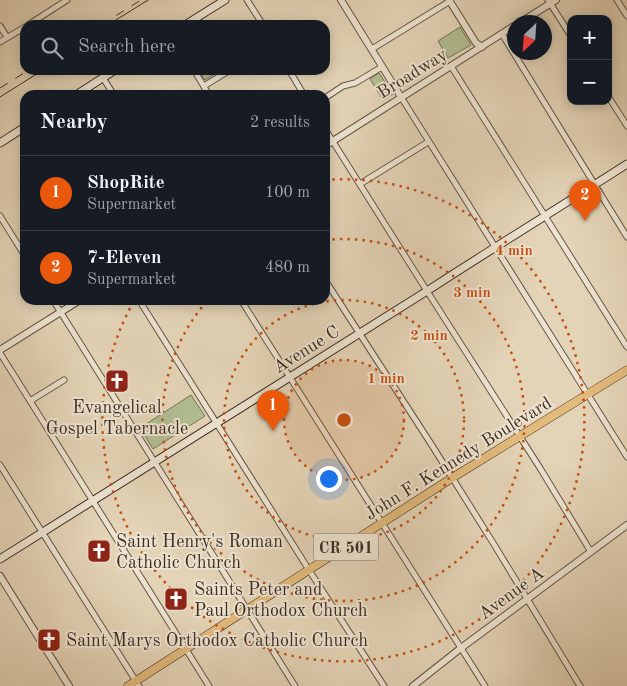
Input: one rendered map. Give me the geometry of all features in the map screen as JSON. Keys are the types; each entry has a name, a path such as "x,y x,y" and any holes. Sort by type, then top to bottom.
{"main road":[{"path":"193,20 225,0"},
{"path":"84,90 108,75"},
{"path":"0,143 20,130"},
{"name":"Avenue C","path":"0,559 627,164"},
{"name":"John F. Kennedy Boulevard","path":"128,686 138,683 247,609 452,478 627,370"}],"street":[{"path":"34,20 58,3 68,0"},
{"path":"247,0 259,20"},
{"path":"341,0 428,142 627,457"},
{"path":"372,49 450,0 476,43 482,47"},
{"path":"617,0 627,16"},
{"path":"531,15 552,1 567,29"},
{"path":"0,26 7,38"},
{"path":"0,42 20,30"},
{"name":"Broadway","path":"330,143 507,31"},
{"path":"502,34 627,236"},
{"path":"451,66 627,347"},
{"path":"330,95 343,86 355,83 382,67"},
{"path":"197,75 207,90"},
{"path":"204,86 222,75"},
{"path":"292,75 301,90"},
{"path":"103,78 111,90"},
{"path":"612,102 627,126"},
{"path":"330,136 591,552"},
{"path":"360,184 428,142"},
{"path":"0,216 20,248"},
{"path":"330,288 452,478 580,686"},
{"path":"56,305 296,686"},
{"path":"72,305 0,351 209,686"},
{"path":"143,305 384,686"},
{"path":"244,305 485,686"},
{"path":"30,401 64,380"},
{"path":"0,465 138,683"},
{"name":"Avenue A","path":"414,686 461,648 627,525"},
{"path":"0,576 69,686"}],"green space":[{"path":"460,27 471,45 448,58 438,41"},
{"path":"379,73 393,94 383,100 370,79"},
{"path":"202,75 213,75 205,80"},
{"path":"191,395 205,416 153,449 140,428"}],"tram line":[{"path":"116,20 148,0"},
{"path":"0,97 35,75"}],"railway":[{"path":"109,20 141,0"},
{"path":"0,88 21,75"}],"place":[{"name":"7-Eleven","path":"585,221"},
{"name":"Evangelical Gospel Tabernacle","path":"117,381"},
{"name":"ShopRite","path":"273,431"},
{"name":"Saint Henry's Roman Catholic Church","path":"99,551"},
{"name":"Saints Peter and Paul Orthodox Church","path":"176,599"},
{"name":"Saint Marys Orthodox Catholic Church","path":"49,640"}]}
